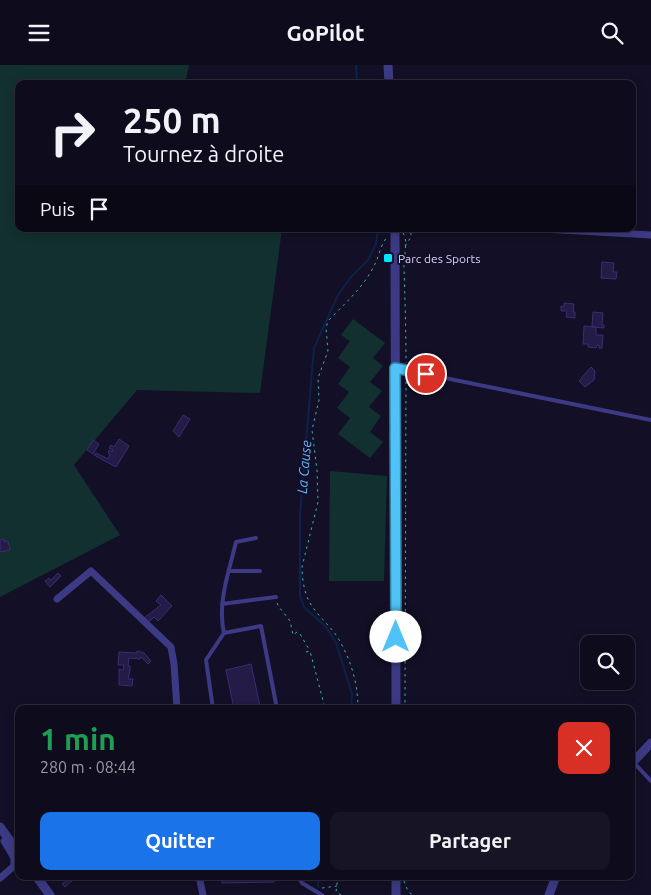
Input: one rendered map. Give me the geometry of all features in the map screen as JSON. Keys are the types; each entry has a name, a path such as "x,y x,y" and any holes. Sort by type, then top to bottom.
{"street":[{"path":"388,65 389,80"},
{"path":"392,232 395,368 396,705"},
{"path":"597,232 651,235"},
{"path":"57,599 91,571 171,647 177,705"},
{"path":"635,760 651,743"},
{"path":"0,827 4,836 15,848"},
{"path":"0,878 14,865 14,857 4,841 4,836"},
{"path":"39,880 50,895"},
{"path":"200,880 203,895"},
{"path":"396,895 400,880"},
{"path":"549,895 555,880"}],"lane":[{"path":"395,368 651,420"},
{"path":"224,633 221,623 222,604 236,542 256,537"},
{"path":"229,571 260,571"},
{"path":"222,604 276,597"},
{"path":"212,705 206,661 224,633 261,626 276,705"},
{"path":"635,766 651,781"},
{"path":"300,880 322,895"}],"path":[{"path":"358,705 358,692 351,663 338,637 309,601 302,575 302,567 318,502 317,470 312,430 319,400 318,377 328,351 326,327 328,321 361,287 375,265 382,243 390,232"},
{"path":"403,232 405,235 406,370 405,705"},
{"path":"405,247 410,240 411,232"},
{"path":"276,597 279,607 290,621 293,635 297,632 300,634 310,651 323,705"},
{"path":"306,652 310,651"},
{"path":"338,880 336,892 341,895"},
{"path":"401,880 412,895"},
{"path":"321,888 337,886"}],"green space":[{"path":"0,65 189,65 186,80 15,80 15,232 282,232 260,393 137,390 74,465 120,535 0,597"},
{"path":"353,319 385,343 373,358 383,366 370,382 382,391 369,407 381,416 370,432 383,442 370,458 338,434 350,418 337,408 349,392 338,384 350,367 338,358 350,341 341,335"},
{"path":"330,471 387,476 384,581 329,581"}],"building":[{"path":"602,262 614,263 613,272 617,272 616,279 601,278"},
{"path":"564,303 574,304 573,312 575,312 575,318 566,317 567,311 561,311 561,306 564,307"},
{"path":"593,312 603,313 602,325 604,325 604,328 592,327"},
{"path":"584,326 596,327 596,335 603,335 602,348 599,348 599,345 596,348 583,344"},
{"path":"591,367 595,371 594,380 585,387 579,381"},
{"path":"183,415 190,419 179,437 173,431"},
{"path":"119,439 129,446 116,467 94,455 96,453 108,459 109,450 112,452 113,450 109,448 111,445 114,447"},
{"path":"93,440 99,444 93,454 87,450"},
{"path":"4,539 4,542 8,541 10,550 0,552 0,540"},
{"path":"58,573 61,576 50,587 45,581 49,578 51,580"},
{"path":"161,595 172,606 158,621 154,617 149,622 144,618 161,605 156,601"},
{"path":"137,651 144,653 151,661 148,664 141,657 140,659 129,658 128,666 130,666 130,670 128,679 133,679 132,686 119,685 119,669 123,670 124,665 118,665 119,652 137,653"},
{"path":"251,664 260,705 233,705 226,670"},
{"path":"67,880 73,880 65,887 62,884"},
{"path":"222,880 274,880 274,882 222,883"}],"waterway":[{"name":"La Cause","path":"356,65 357,80"},
{"name":"La Cause","path":"351,705 352,694 336,643 326,627 304,607 300,596 300,513 314,348 338,295 351,277 368,260 376,244 378,232"},
{"name":"La Cause","path":"318,886 319,880"}],"place":[{"name":"Parc des Sports","path":"388,258"}],"route":[{"path":"396,637 395,368 426,374"}]}
